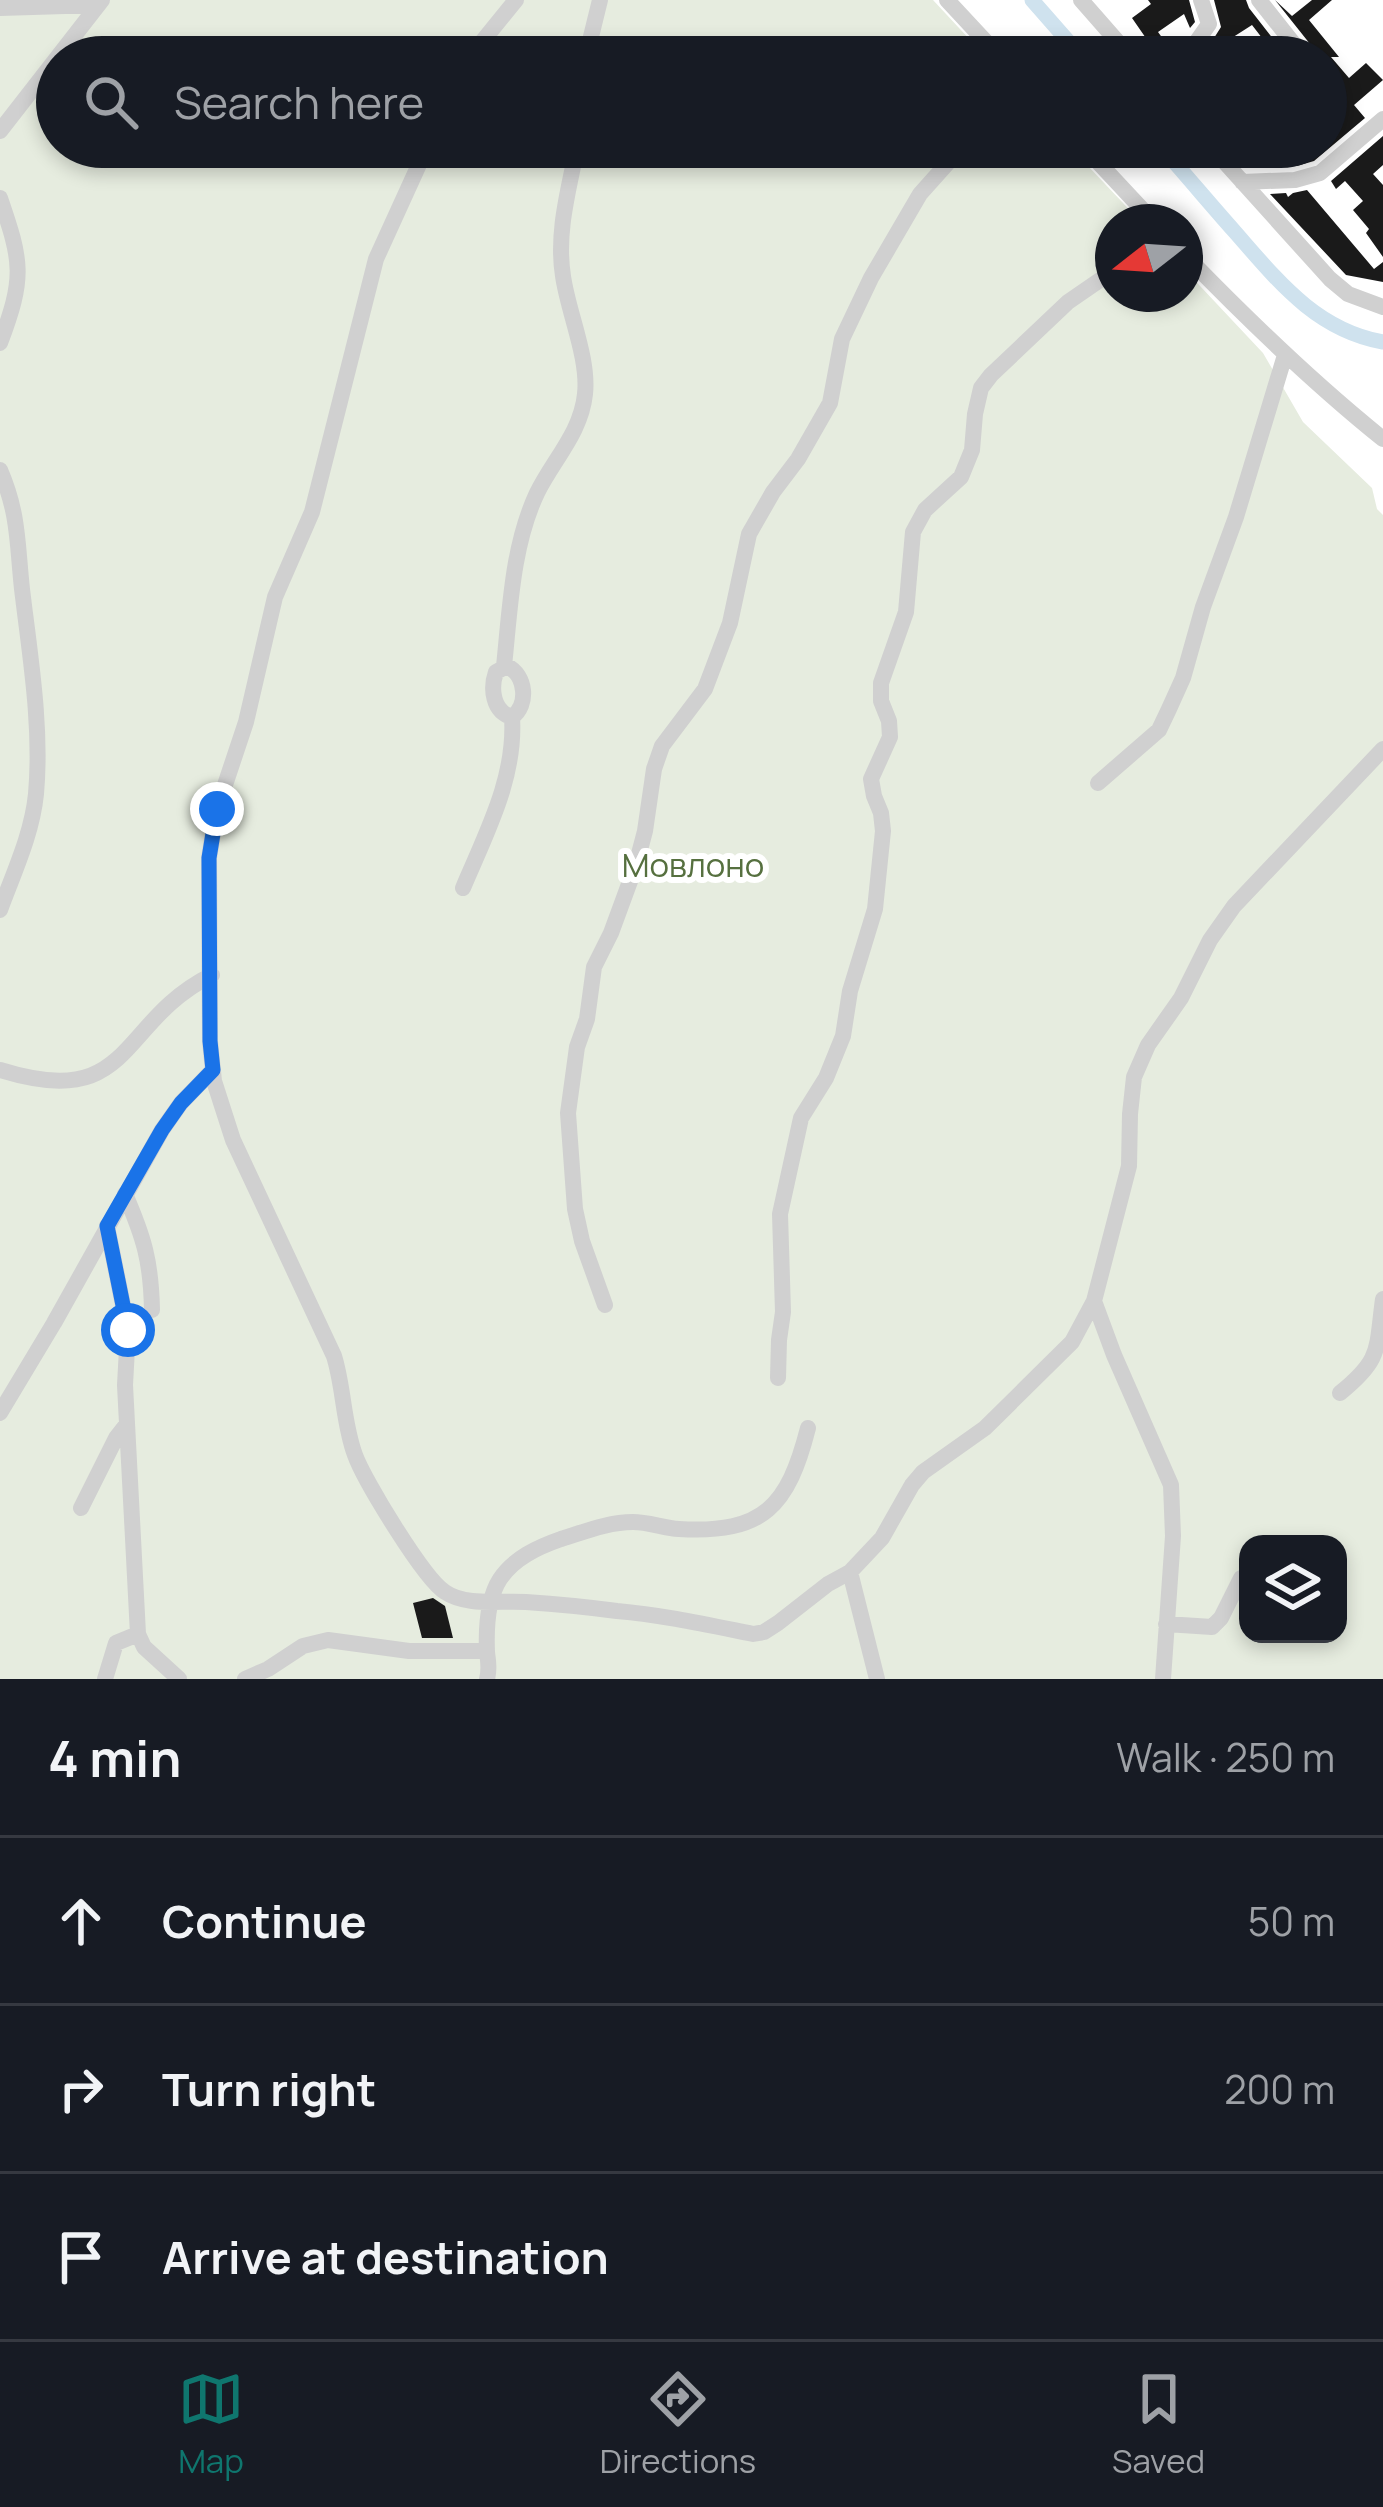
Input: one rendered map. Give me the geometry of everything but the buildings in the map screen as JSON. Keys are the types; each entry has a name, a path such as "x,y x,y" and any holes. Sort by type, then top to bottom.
{"street":[{"path":"487,36 516,0"},
{"path":"591,36 600,0"},
{"path":"947,0 980,36"},
{"path":"1081,0 1113,36"},
{"path":"1259,0 1287,36"},
{"path":"1201,36 1209,24 1203,1"},
{"path":"0,8 100,2"},
{"path":"74,36 100,2"},
{"path":"0,131 36,85"},
{"path":"1347,149 1383,119"},
{"path":"417,168 376,259 312,512 275,597 246,722 217,809 209,858 210,1041 220,1104 233,1140 334,1356 360,1468 443,1592 490,1602 624,1611 753,1634 778,1623 850,1571 882,1538 923,1472 986,1429 1072,1342 1094,1301 1129,1166 1134,1077 1148,1045 1234,906 1383,749"},
{"path":"512,717 504,715 494,695 493,679 504,666 523,537 536,495 581,418 586,389 560,237 573,168"},
{"path":"605,1305 575,1209 568,1114 594,968 636,865 662,746 705,689 730,622 748,534 830,403 842,339 863,293 920,194 943,168"},
{"path":"1104,168 1137,204"},
{"path":"1230,168 1330,279 1348,294 1383,308"},
{"path":"1242,182 1308,178 1325,168"},
{"path":"0,198 16,244 20,275 0,343"},
{"path":"1203,273 1285,355 1383,439"},
{"path":"778,1378 783,1312 780,1214 801,1118 826,1078 843,1036 850,991 875,909 883,831 871,779 890,737 881,683 906,612 913,532 925,510 961,477 973,450 981,388 1068,302 1095,283"},
{"path":"1098,782 1159,730 1176,694 1285,355"},
{"path":"0,470 17,519 33,674 36,792 30,830 0,910"},
{"path":"463,889 500,801 512,753 512,717 521,707 522,686 516,670 504,666"},
{"path":"0,1070 71,1082 96,1075 117,1061 177,997 212,975"},
{"path":"0,1413 172,1116 213,1070"},
{"path":"125,1193 151,1268 152,1310"},
{"path":"107,1226 128,1330 125,1384 138,1634 144,1647 179,1679"},
{"path":"1340,1393 1371,1365 1383,1299"},
{"path":"1094,1301 1171,1484 1173,1536 1163,1679"},
{"path":"81,1508 127,1424"},
{"path":"244,1679 268,1670 303,1646 328,1640 409,1651 490,1670 490,1602 501,1577 535,1548 604,1526 634,1522 721,1528 754,1520 778,1503 797,1470 808,1429"},
{"path":"850,1571 873,1676"},
{"path":"1166,1624 1212,1627 1239,1582"},
{"path":"105,1679 116,1643 138,1634"}],"green space":[{"name":"Мовлоно","path":"0,0 933,0 966,36 36,36 36,168 1090,168 1124,204 1095,204 1095,312 1203,312 1203,289 1263,353 1303,422 1372,488 1383,515 1383,1679 0,1679"}],"waterway":[{"path":"1032,0 1064,36"},
{"path":"1179,168 1300,301 1338,327 1383,342"}],"route":[{"path":"128,1330 107,1226 162,1130 213,1070 209,858 217,809"}]}
